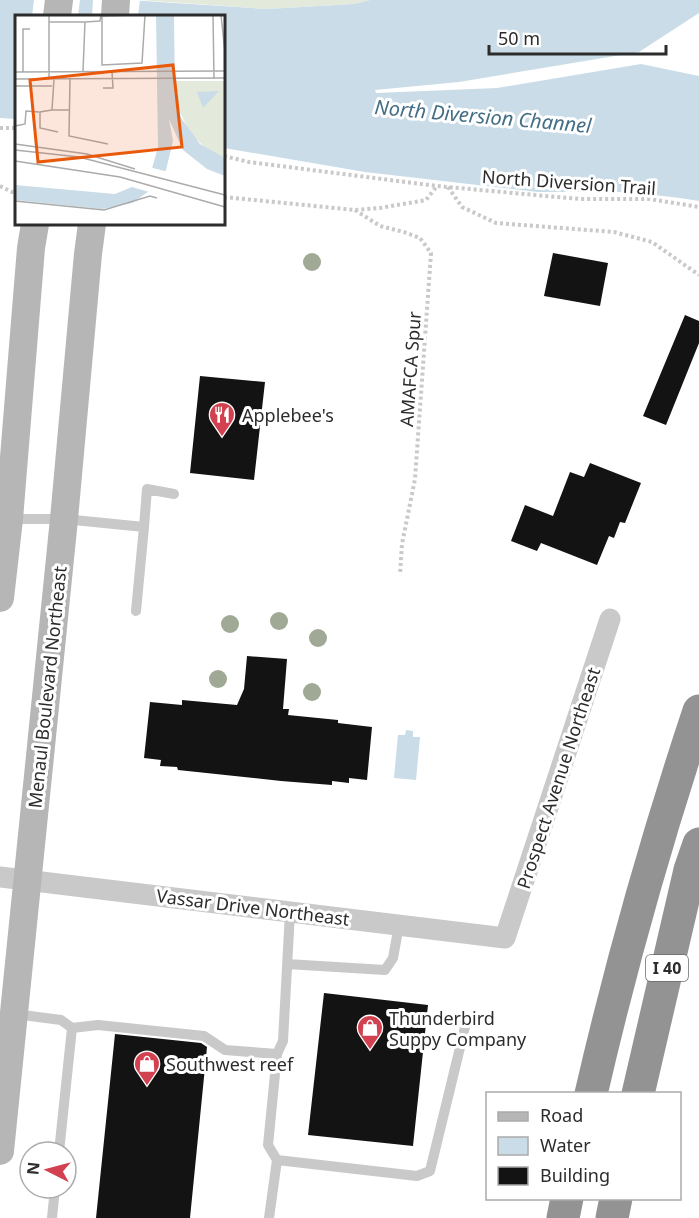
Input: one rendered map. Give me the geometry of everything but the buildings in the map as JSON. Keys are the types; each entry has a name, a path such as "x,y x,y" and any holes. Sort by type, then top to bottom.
{"highway":[{"path":"591,1092 638,909 699,711"},
{"name":"I 40","path":"638,1092 690,870 699,844"},
{"path":"563,1218 567,1200"},
{"path":"612,1218 616,1200"}],"main road":[{"path":"57,15 59,0"},
{"path":"115,15 117,0"},
{"path":"0,598 9,519 34,225"},
{"name":"Menaul Boulevard Northeast","path":"0,1151 5,1055 14,1014 14,879 64,519 92,225"}],"street":[{"name":"Prospect Avenue Northeast","path":"505,938 610,619"},
{"name":"Vassar Drive Northeast","path":"14,879 505,938"}],"lane":[{"path":"136,611 147,489 174,494"},
{"path":"9,519 64,519 144,527"},
{"path":"269,1218 277,1160 268,1146 277,1054 283,1041 290,912"},
{"path":"287,964 385,970 393,958 399,925"},
{"path":"14,1014 61,1020 72,1028 98,1025 204,1036 225,1050 277,1054"},
{"path":"277,1160 417,1176 430,1171 466,1023"},
{"path":"60,1140 72,1028"},
{"path":"52,1218 54,1200"}],"path":[{"name":"North Diversion Trail","path":"225,156 249,162 437,186 580,199 650,199 699,207"},
{"path":"0,186 15,192"},
{"path":"225,197 355,210 426,200 437,186"},
{"path":"447,186 462,207 496,223 624,234 652,242 699,275"},
{"name":"AMAFCA Spur","path":"355,210 380,226 420,238 431,253 415,479 402,544 400,575"}],"shaded area":[{"path":"140,0 370,0 354,4 267,9"}],"water":[{"name":"North Diversion Channel","path":"0,0 129,0 267,9 354,4 370,0 699,0 699,13 639,52 459,82 375,90 376,93 497,88 641,64 699,76 699,201 628,192 538,192 365,172 225,148 225,15 15,15 15,119 0,118"},
{"path":"406,730 413,731 413,737 420,737 416,780 394,778 398,735 405,735"}],"pier":[{"path":"34,0 80,0 78,15 32,15"},
{"path":"93,0 140,0 138,15 92,15"}],"place":[{"name":"Applebee's","path":"222,438"},
{"name":"Thunderbird Suppy Company","path":"370,1051"},
{"name":"Southwest reef","path":"147,1087"}]}
